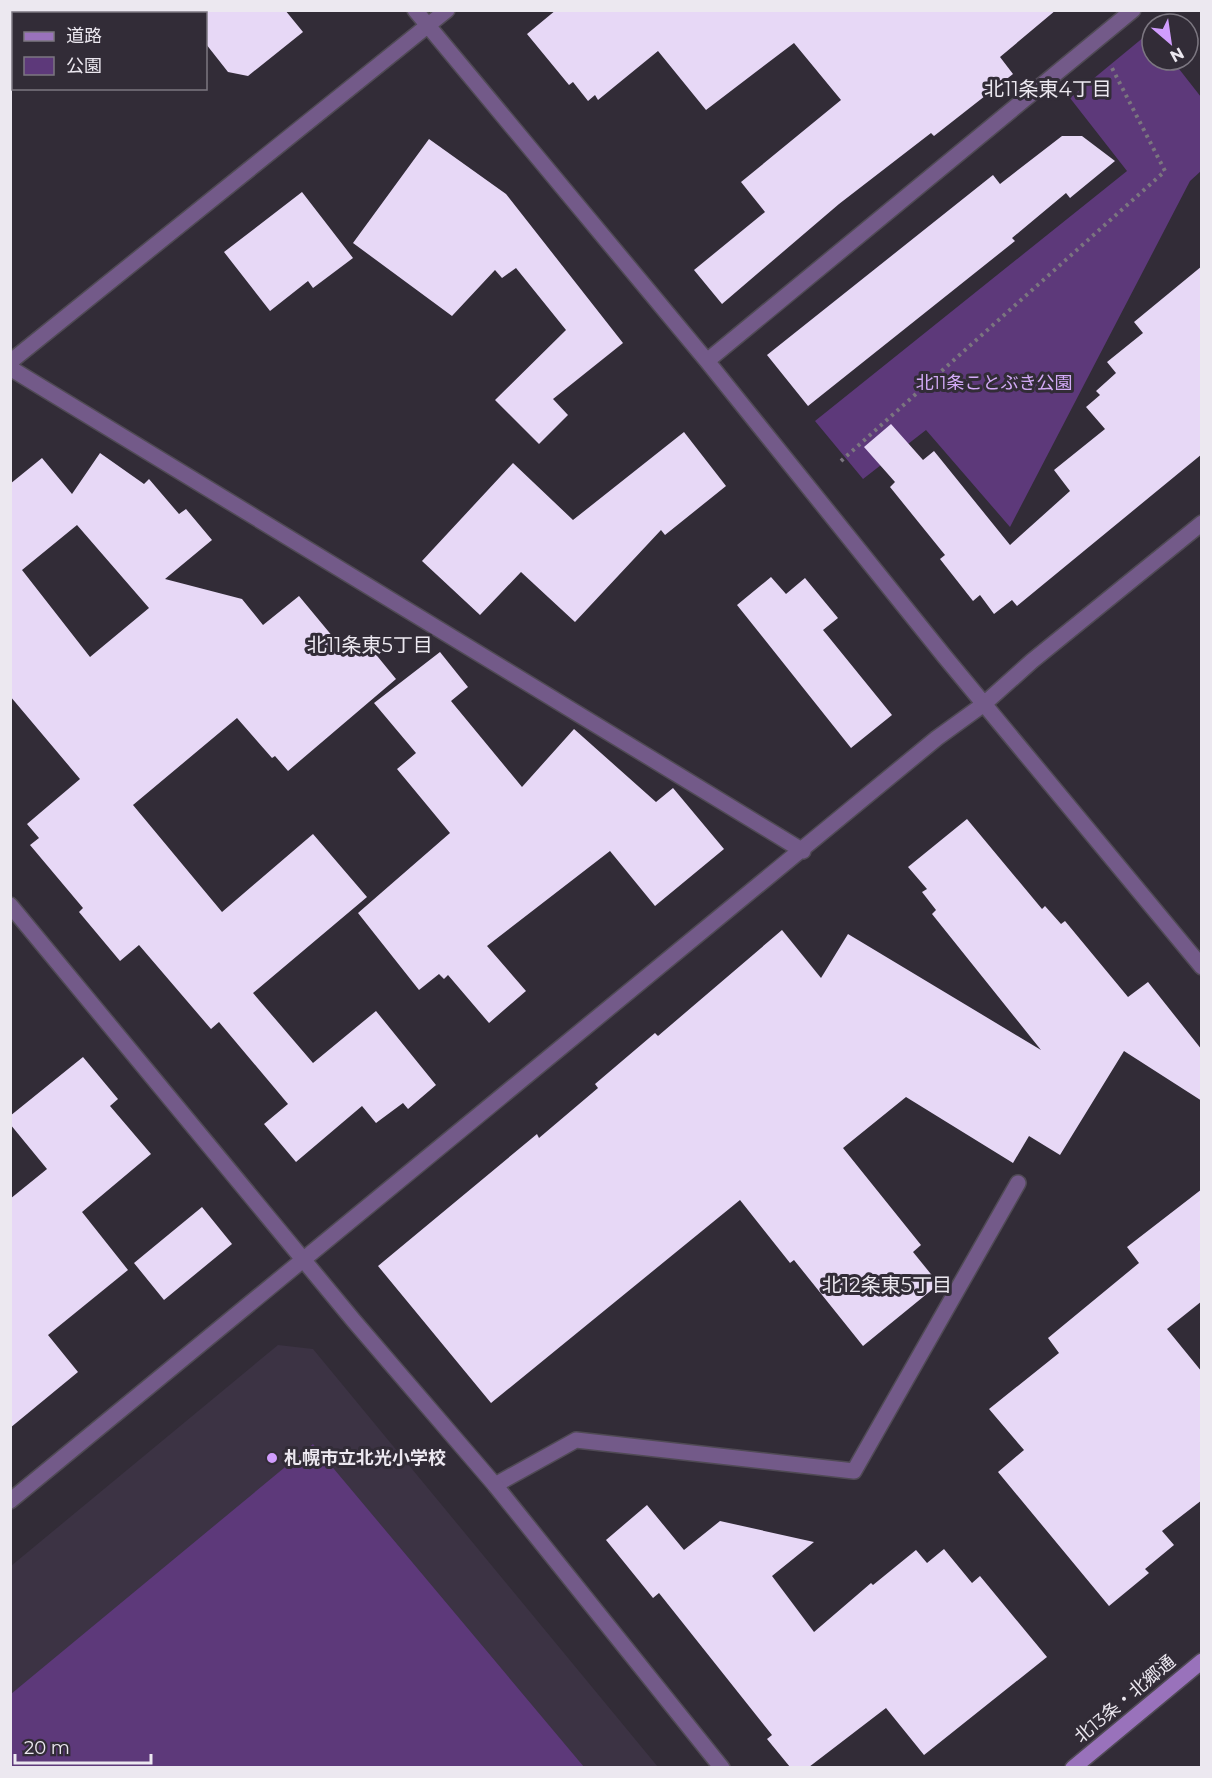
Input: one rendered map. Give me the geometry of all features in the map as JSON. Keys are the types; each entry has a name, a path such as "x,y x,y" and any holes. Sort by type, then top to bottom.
{"street":[{"path":"415,10 707,361 984,704 1202,967"},
{"path":"10,362 447,10"},
{"path":"707,361 1133,10"},
{"path":"10,368 803,851"},
{"path":"10,1501 803,851 937,738 984,704 1032,661 1202,523"},
{"path":"10,905 304,1260 495,1485 722,1767"},
{"path":"495,1485 576,1440 854,1471 1018,1184"},
{"name":"北13条・北郷通","path":"1073,1767 1202,1661"}],"path":[{"path":"841,461 1165,171 1107,60"}],"shaded area":[{"name":"札幌市立北光小学校","path":"278,1345 313,1349 658,1767 11,1768 11,1566"}],"green space":[{"name":"北11条ことぶき公園","path":"1140,40 1140,72 1181,72 1201,97 1201,171 1190,181 1010,527 926,430 863,479 815,421 1127,171 1070,98"},
{"name":"札幌市立北光小学校","path":"313,1444 584,1767 11,1767 11,1694"}],"building":[{"path":"206,10 285,10 303,32 248,76 228,72 207,45"},
{"path":"556,10 1056,10 1000,57 1013,74 934,136 931,133 839,204 722,304 694,270 765,212 741,182 841,100 794,43 706,110 658,51 598,100 595,95 588,101 573,82 569,85 527,34"},
{"path":"1062,136 1082,136 1115,161 1070,198 1066,193 1012,238 1015,241 808,406 767,355 993,175 1000,184"},
{"path":"429,139 506,194 623,343 553,399 568,415 539,444 495,400 566,330 516,268 502,278 495,270 452,316 353,243"},
{"path":"302,192 353,258 313,288 308,281 270,311 224,252"},
{"path":"1202,266 1202,454 1017,606 1012,600 994,614 980,595 973,601 940,559 945,555 890,487 895,482 864,447 891,424 923,460 934,451 1010,545 1070,491 1054,470 1105,429 1086,407 1100,395 1096,391 1116,373 1107,362 1143,333 1134,322"},
{"path":"684,432 726,486 665,535 661,530 575,622 521,572 480,615 422,561 513,463 573,520"},
{"path":"100,453 144,484 149,479 179,514 186,509 212,540 165,579 242,599 263,625 299,596 338,643 350,633 364,650 369,646 396,679 288,771 275,756 272,758 237,718 133,805 222,912 313,834 367,897 253,993 313,1063 376,1011 436,1085 408,1109 403,1103 376,1123 362,1106 296,1162 264,1124 288,1104 219,1022 211,1029 139,945 120,961 79,912 83,908 30,845 39,838 27,824 80,779 10,696 10,484 42,458 72,494","holes":["77,525 149,608 90,657 22,570"]},
{"path":"771,577 786,594 805,578 838,618 823,630 892,715 851,748 737,605"},
{"path":"440,652 468,687 451,701 522,787 574,729 656,802 673,788 724,849 655,906 610,851 487,946 526,991 489,1023 448,975 444,979 439,974 419,990 358,913 450,833 397,769 416,753 374,703"},
{"path":"967,819 1042,909 1045,906 1061,924 1065,921 1128,997 1148,982 1202,1050 1202,1101 1124,1051 1060,1155 1029,1136 1013,1163 906,1097 843,1148 921,1245 913,1252 939,1284 863,1346 794,1260 790,1263 740,1200 491,1403 378,1266 537,1134 539,1138 598,1088 595,1084 655,1033 658,1036 782,930 821,978 848,934 1041,1050 932,914 936,910 922,892 927,889 908,867"},
{"path":"83,1057 118,1099 110,1106 151,1154 82,1212 128,1270 48,1335 78,1372 10,1428 10,1199 47,1169 10,1124 10,1116"},
{"path":"1202,1189 1202,1301 1167,1329 1202,1372 1202,1500 1162,1531 1174,1545 1145,1569 1149,1573 1109,1606 998,1472 1024,1450 989,1409 1059,1353 1048,1338 1139,1263 1127,1247"},
{"path":"202,1207 232,1244 164,1300 134,1263"},
{"path":"647,1505 684,1550 720,1521 814,1542 772,1576 814,1632 871,1583 873,1585 916,1550 927,1563 944,1549 972,1583 980,1576 1047,1657 924,1755 886,1708 809,1767 790,1767 767,1739 772,1735 659,1593 653,1598 606,1540"}],"place":[{"name":"札幌市立北光小学校","path":"272,1458"}],"district":[{"name":"北11条東4丁目","path":"1048,89"},
{"name":"北11条東5丁目","path":"370,645"},
{"name":"北12条東5丁目","path":"887,1285"}]}
